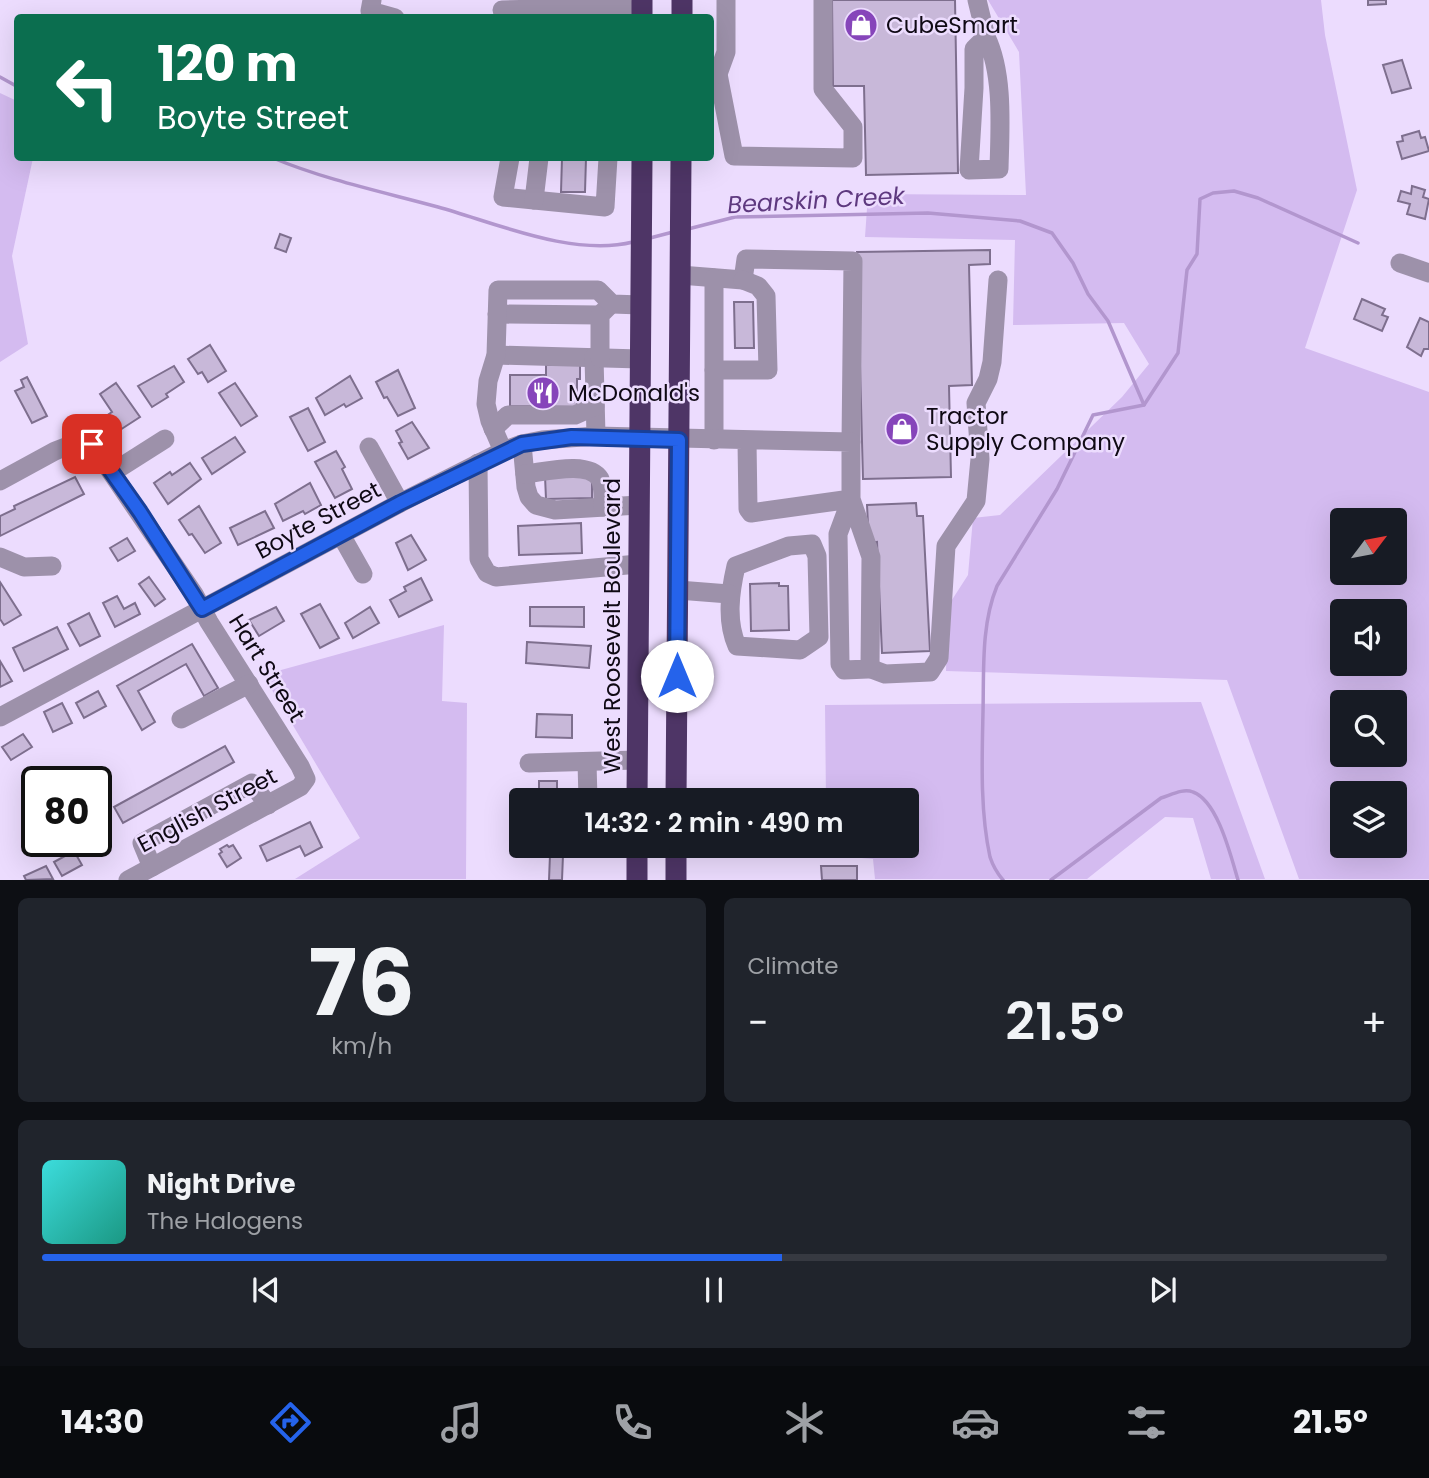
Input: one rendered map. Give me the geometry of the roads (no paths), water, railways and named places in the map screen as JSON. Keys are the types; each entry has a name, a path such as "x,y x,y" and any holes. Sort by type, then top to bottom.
{"highway":[{"name":"West Roosevelt Boulevard","path":"637,788 642,161"},
{"path":"676,788 681,161"},
{"path":"636,880 637,858"},
{"path":"676,858 676,880"}],"street":[{"path":"372,0 370,11 381,14"},
{"path":"726,0 726,52 715,74 734,156 853,158 853,127 823,89 824,0"},
{"path":"976,0 993,55 1000,113 999,169 969,170 974,48 986,37"},
{"path":"502,9 642,10"},
{"path":"509,161 503,197 605,207 608,161"},
{"path":"534,200 539,161"},
{"path":"743,280 746,259 853,261 850,499 838,534 839,664 844,670 869,668 885,674 930,673 939,658 946,546 976,500 980,459 976,403 988,379 992,362 998,280"},
{"path":"1400,263 1429,273"},
{"path":"680,272 743,280 758,286 766,296 768,370 714,370"},
{"path":"714,278 714,440"},
{"path":"595,406 575,415 500,422 487,412 488,382 496,355 498,290 598,290 606,309 597,357 596,436"},
{"path":"606,309 641,300"},
{"path":"496,355 640,359"},
{"path":"500,422 503,451"},
{"name":"Boyte Street","path":"0,717 400,503 522,444 596,436 850,442"},
{"path":"113,472 165,439"},
{"name":"Hart Street","path":"0,481 55,451 81,441 92,444 202,609 306,779"},
{"path":"747,441 748,509 751,513 850,499"},
{"path":"522,444 529,497 536,505 555,510 639,505"},
{"path":"369,447 400,503"},
{"path":"478,463 479,559 487,573 496,577 638,564"},
{"path":"525,474 574,468 593,471 602,486 603,507"},
{"path":"850,499 871,557 869,668"},
{"path":"341,535 363,574"},
{"path":"812,544 817,556 819,637 800,649 737,646 732,635 729,594 736,566 789,546 812,544"},
{"path":"0,557 24,567 52,566"},
{"path":"678,590 729,594"},
{"path":"181,719 249,684"},
{"path":"529,763 637,760"},
{"path":"587,762 587,788"},
{"name":"English Street","path":"128,880 300,787 306,779"},
{"path":"152,867 142,843 251,783 268,805"}],"waterway":[{"name":"Bearskin Creek","path":"0,77 14,85"},
{"name":"Bearskin Creek","path":"280,161 334,179 560,242 585,245 633,242"},
{"path":"1003,880 990,857 982,785 984,648 992,601 997,586 1057,489 1093,415 1144,405 1178,353 1187,270 1197,254 1200,199 1213,193 1234,191 1258,198 1358,243"},
{"name":"Bearskin Creek","path":"688,229 735,217 928,213 1020,221 1052,233 1073,263 1088,294 1108,321 1144,405"},
{"name":"Bearskin Creek","path":"650,238 673,232"},
{"name":"Bearskin Creek","path":"1051,880 1161,798 1185,791 1202,797 1210,806 1227,844 1238,880"}],"place":[{"name":"CubeSmart","path":"861,25"},
{"name":"McDonald's","path":"543,393"},
{"name":"Tractor Supply Company","path":"902,429"}]}
